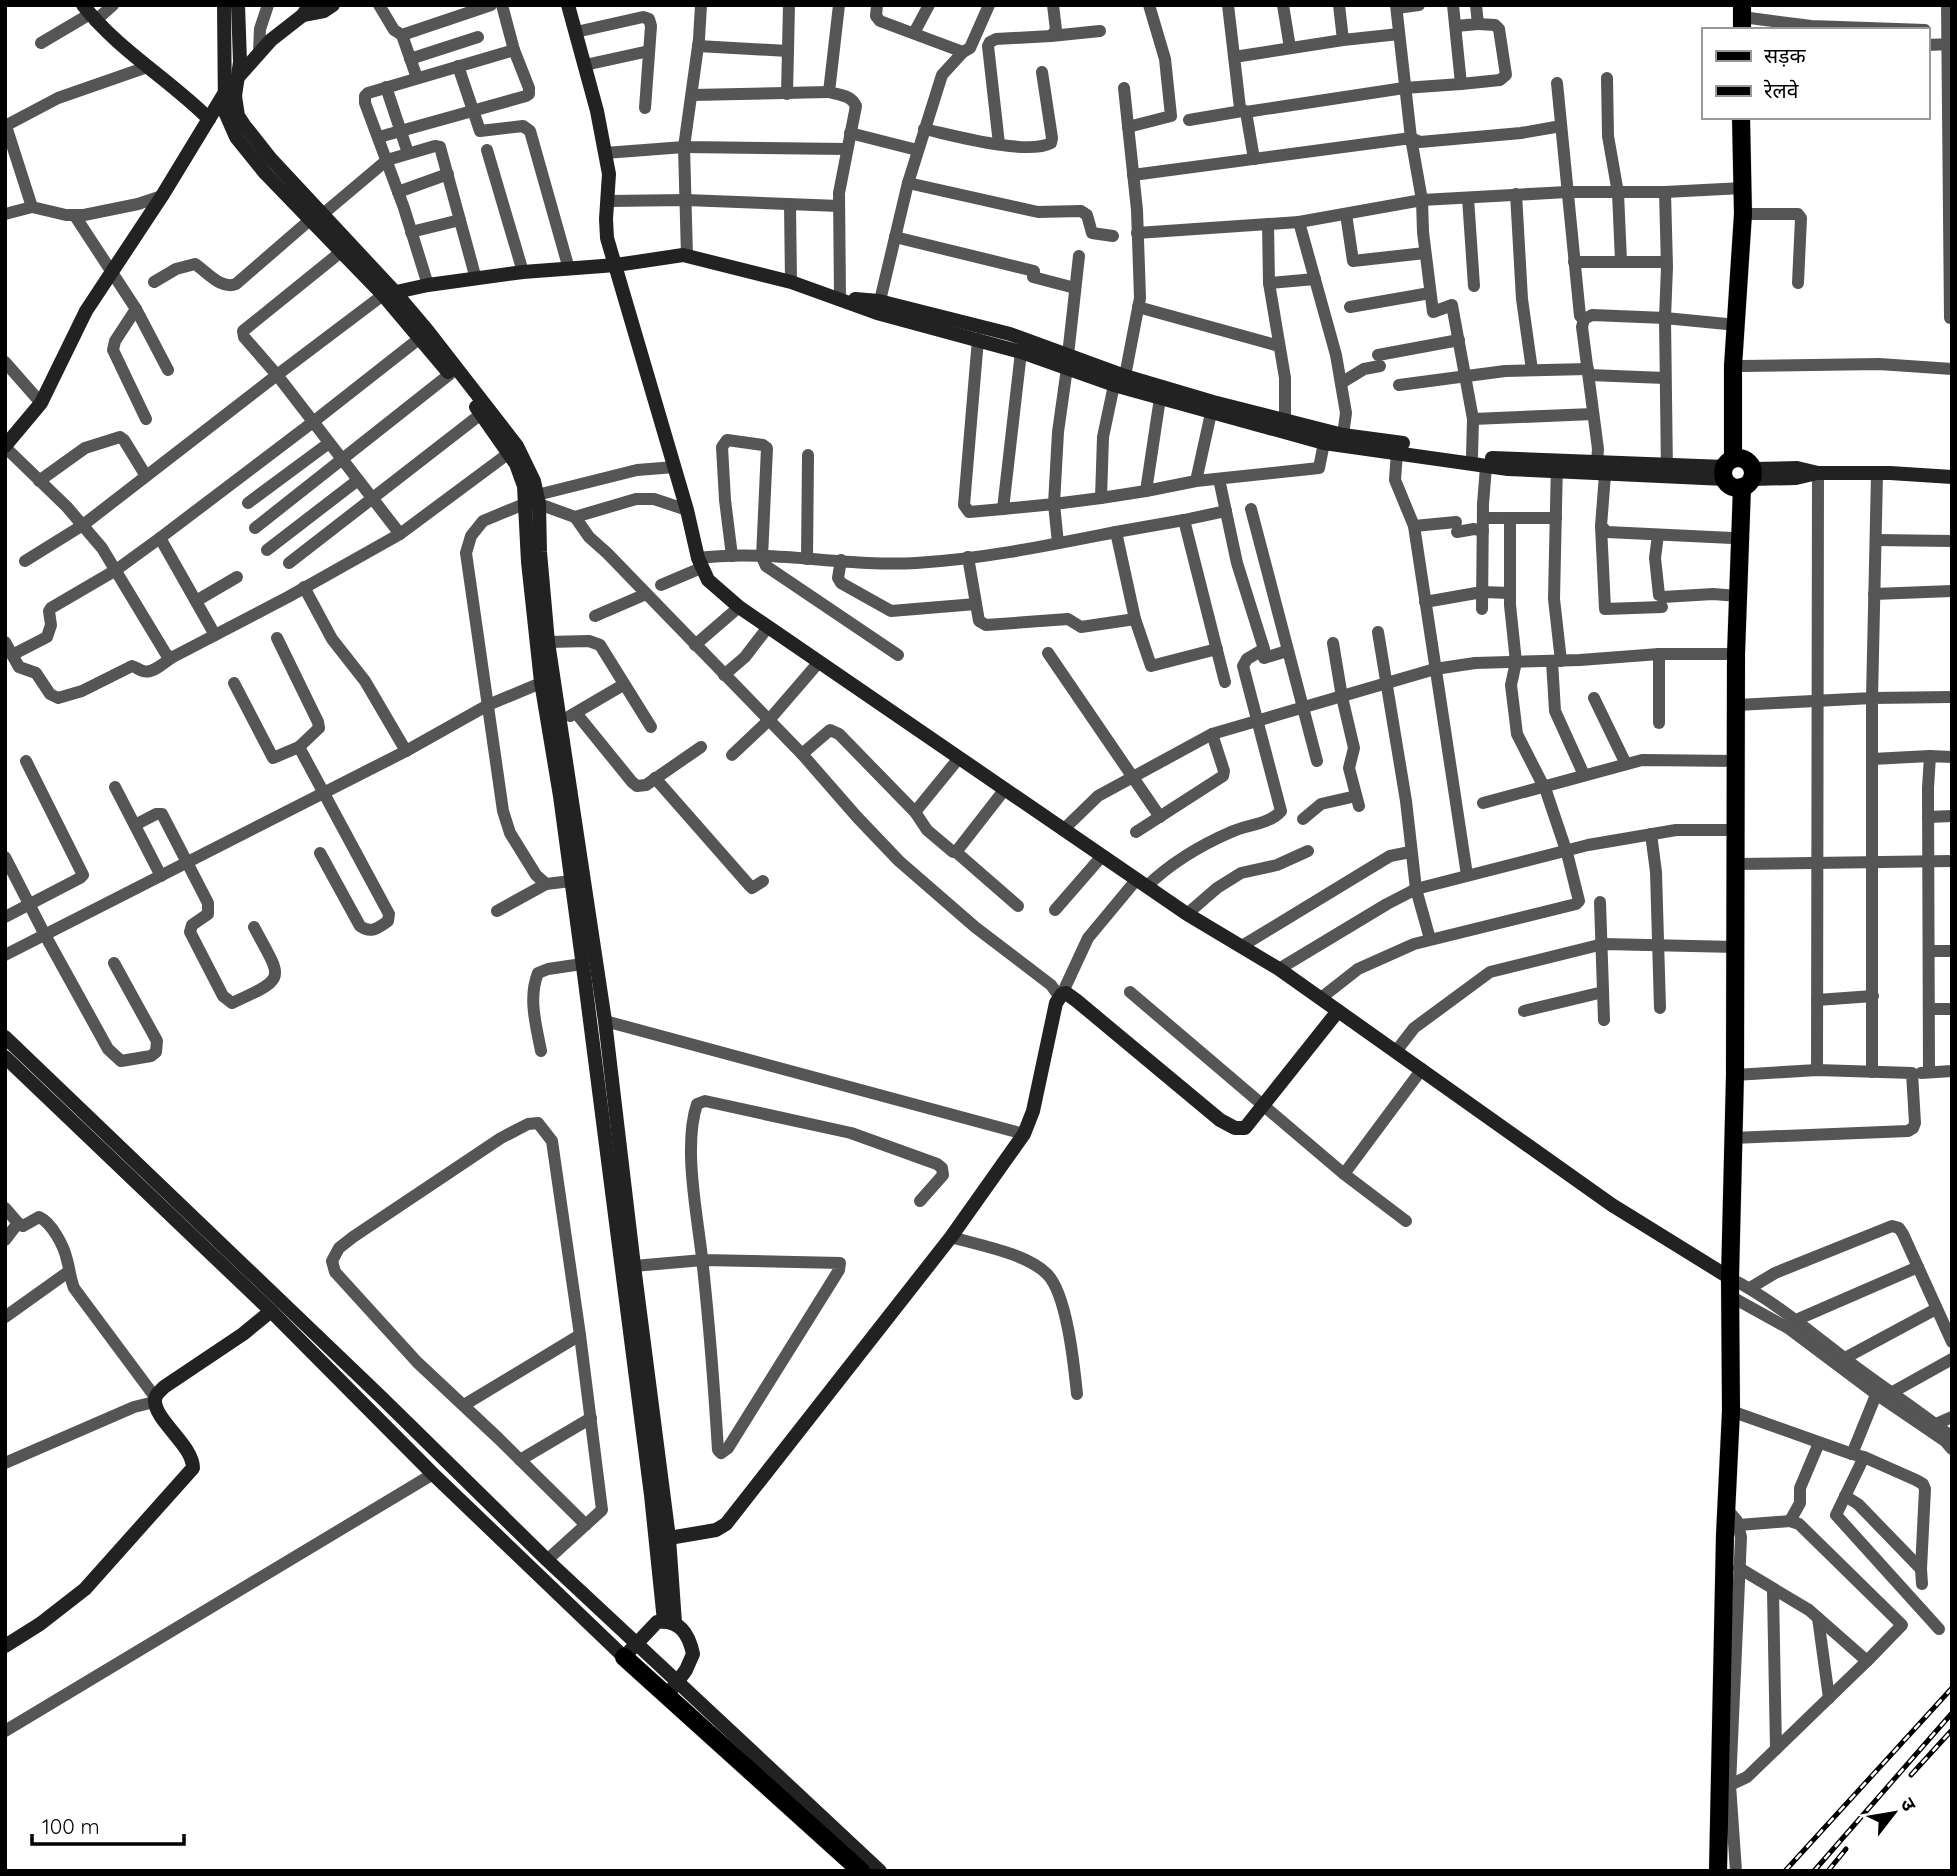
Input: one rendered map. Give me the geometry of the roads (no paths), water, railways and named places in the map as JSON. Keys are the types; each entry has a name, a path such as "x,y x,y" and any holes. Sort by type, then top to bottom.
{"main road":[{"path":"1718,1871 1732,1530 1726,1508 1731,1411 1730,1287 1735,1075 1736,654 1741,573 1733,366 1743,215 1741,119"},
{"path":"1737,325 1742,366 1738,473 1732,538 1733,574 1738,596"},
{"path":"624,1657 673,1688 860,1871"}],"street":[{"path":"41,43 89,13 113,5"},
{"path":"224,5 223,94 227,119 236,136 265,173 317,217 389,293 517,446 534,481 528,562 548,680 571,881 670,1622"},
{"path":"238,5 239,75 235,96 238,116 342,251 389,293 420,338 509,453 521,472 533,501 548,642 548,680 561,723 605,1021 669,1538 670,1622"},
{"path":"260,51 260,29 268,5"},
{"path":"171,657 166,654 102,548 83,525 5,447 41,402 86,311 162,196 223,94 260,51 306,10 324,11 333,5"},
{"path":"379,5 394,30 402,36 417,78"},
{"path":"402,36 491,5"},
{"path":"379,138 529,94 502,5"},
{"path":"568,5 606,153 610,183 607,238 675,467 699,563 715,588 1063,830 1187,914 1279,969 1371,1035 1397,1050 1612,1205 1878,1390 1952,1449"},
{"path":"687,256 684,147 701,5"},
{"path":"787,94 789,5"},
{"path":"829,92 839,5"},
{"path":"877,5 876,16 880,21 963,52"},
{"path":"914,33 929,5"},
{"path":"878,307 917,150 942,75 970,48 989,5"},
{"path":"1051,36 1056,30 1053,5"},
{"path":"1128,127 1171,116 1165,59 1149,5"},
{"path":"1228,5 1240,108 1244,112 1254,159"},
{"path":"1283,5 1290,48"},
{"path":"1339,5 1343,40"},
{"path":"1419,5 1396,7 1404,88 1422,200 1425,253 1433,312 1452,305 1473,419 1472,456"},
{"path":"1453,5 1461,84"},
{"path":"1476,5 1478,24"},
{"path":"1947,5 1950,30 1950,318"},
{"path":"89,13 209,120"},
{"path":"576,32 643,16 649,19 651,26 646,108"},
{"path":"1742,18 1811,26 1868,28"},
{"path":"446,20 456,44"},
{"path":"1189,120 1404,88 1500,80 1506,75 1499,29 1495,25 1456,26"},
{"path":"1929,30 1950,30"},
{"path":"999,144 988,46 990,42 996,39 1100,31"},
{"path":"1234,57 1399,34"},
{"path":"410,59 478,37"},
{"path":"1929,45 1950,44"},
{"path":"698,46 788,51"},
{"path":"429,285 365,103 365,96 386,87 514,50"},
{"path":"585,65 649,51"},
{"path":"458,66 480,131 523,126 530,131 569,269"},
{"path":"32,207 5,126 67,94 147,67"},
{"path":"924,129 999,144 1043,147 1051,143 1042,72"},
{"path":"1607,78 1608,136 1618,193 1621,261"},
{"path":"1557,83 1580,316 1584,319"},
{"path":"386,87 408,153"},
{"path":"1101,498 1103,436 1140,299 1138,233 1124,88"},
{"path":"692,95 829,92 853,100 856,106 839,193 840,298"},
{"path":"1133,175 1411,138 1420,142 1521,133 1561,126"},
{"path":"850,133 917,150"},
{"path":"154,282 176,269 195,264 220,283 231,286 236,284 387,160 435,146 440,147 476,279"},
{"path":"606,153 684,147 847,149"},
{"path":"486,150 523,272"},
{"path":"398,192 448,174"},
{"path":"908,183 1038,212 1081,211 1087,215 1092,233 1113,236"},
{"path":"1138,233 1299,222 1422,200 1567,192 1664,192 1743,188"},
{"path":"1664,192 1667,472"},
{"path":"1516,194 1521,299 1532,370"},
{"path":"5,214 32,207 75,216 138,204 162,196"},
{"path":"1468,198 1474,286"},
{"path":"608,201 686,200 839,206"},
{"path":"790,204 792,282"},
{"path":"1346,214 1353,261 1425,253"},
{"path":"1743,215 1798,214 1801,218 1798,282"},
{"path":"75,216 136,309 168,370"},
{"path":"411,232 460,220"},
{"path":"1299,222 1336,355 1346,413 1343,435"},
{"path":"1268,224 1269,283 1285,378 1285,421"},
{"path":"895,237 1075,288"},
{"path":"342,251 243,331 244,337 277,375 400,534"},
{"path":"25,561 83,525 277,375 389,293 523,272 687,256 792,282 840,298 1010,334 1067,362 1160,398 1324,443 1486,467 1738,473 1797,468 1818,473 1890,473 1952,477"},
{"path":"1058,543 1054,504 1058,432 1079,256"},
{"path":"1574,262 1666,262"},
{"path":"1269,283 1315,279"},
{"path":"1350,307 1430,293"},
{"path":"878,307 1021,352 1067,362"},
{"path":"1138,307 1279,346"},
{"path":"136,309 115,341 113,350 146,419"},
{"path":"1662,607 1605,609 1601,469 1582,327 1584,319 1592,315 1737,325"},
{"path":"12,656 47,637 51,625 51,608 116,570 160,538 420,338"},
{"path":"978,339 964,505 969,512 1054,504 1196,481 1319,468 1324,443"},
{"path":"1341,383 1379,361 1459,340"},
{"path":"1003,509 1021,352"},
{"path":"5,362 41,402"},
{"path":"1742,366 1878,365 1952,369"},
{"path":"1399,385 1532,370 1665,378"},
{"path":"255,528 450,374"},
{"path":"1119,381 1343,435 1557,467"},
{"path":"1146,491 1160,398"},
{"path":"1196,481 1211,412"},
{"path":"289,563 481,414"},
{"path":"1473,419 1593,414"},
{"path":"39,481 85,448 120,437 146,476"},
{"path":"733,556 725,500 722,447 727,440 732,439 763,445 766,448 762,557 766,566 898,655"},
{"path":"248,503 329,443"},
{"path":"1397,452 1395,480 1414,526 1468,875"},
{"path":"5,642 19,667 36,673 50,695 58,698 82,691 132,666 149,671 400,534 509,453"},
{"path":"807,559 808,455"},
{"path":"546,884 536,876 510,833 503,811 467,545 475,529 483,522 533,501 637,470 675,467"},
{"path":"1482,610 1486,467"},
{"path":"1557,467 1555,710 1584,775"},
{"path":"1817,1070 1818,473"},
{"path":"1872,1072 1872,698 1877,475"},
{"path":"669,1538 716,1530 726,1524 951,1237 1024,1134 1033,1111 1061,995 1088,938 1142,882 1195,850 1233,831 1276,817 1281,811 1243,666 1247,659 1264,649 1237,563 1219,479"},
{"path":"267,550 358,480"},
{"path":"575,517 636,499 654,499 687,510"},
{"path":"533,501 575,517 589,537 802,754 899,861 975,927 1061,995"},
{"path":"661,585 699,563 733,556 915,563 1058,543 1185,520 1248,513 1317,761"},
{"path":"1483,518 1556,518"},
{"path":"1321,998 1358,969 1430,939 1576,904 1579,901 1567,853 1543,785 1517,734 1511,685 1516,662 1510,593 1510,518"},
{"path":"1185,520 1225,682"},
{"path":"1414,526 1483,531"},
{"path":"1601,526 1606,532 1732,538"},
{"path":"1116,532 1135,619 1151,666 1217,649"},
{"path":"1658,535 1655,558 1659,595 1738,596"},
{"path":"160,538 215,635"},
{"path":"1876,540 1952,541"},
{"path":"968,557 979,621 986,625 1068,620 1081,627 1135,619"},
{"path":"841,560 838,578 841,583 891,611 976,604"},
{"path":"196,601 237,577"},
{"path":"304,587 332,639 365,681 406,751"},
{"path":"1874,594 1952,591"},
{"path":"1425,602 1482,592 1510,593"},
{"path":"595,617 646,594"},
{"path":"695,645 739,607"},
{"path":"723,675 745,657 768,627"},
{"path":"1378,632 1406,801 1416,890 1430,939"},
{"path":"234,684 273,758 299,747 315,733 319,728 318,722 277,638"},
{"path":"548,642 596,642 600,645 651,727"},
{"path":"1303,819 1321,804 1357,801 1349,768 1354,748 1333,643"},
{"path":"1264,658 1287,651"},
{"path":"1048,653 1160,817"},
{"path":"1659,654 1659,723"},
{"path":"1063,830 1098,796 1212,734 1435,669 1475,663 1659,654 1736,654"},
{"path":"732,755 769,720 819,662"},
{"path":"5,955 406,751 488,705 548,680"},
{"path":"561,723 623,685"},
{"path":"1737,705 1952,697"},
{"path":"1594,698 1626,764"},
{"path":"576,713 634,785 646,785 701,747"},
{"path":"802,754 830,730 839,734 915,812 927,830 1018,906"},
{"path":"1136,832 1223,776 1224,771 1212,734"},
{"path":"299,747 389,914 388,922 374,930 367,931 360,926 320,853"},
{"path":"1929,1072 1930,756"},
{"path":"1872,759 1952,757"},
{"path":"915,812 959,758"},
{"path":"1483,803 1642,760 1736,761"},
{"path":"5,917 83,875 26,761"},
{"path":"655,778 752,888 763,881"},
{"path":"115,787 161,876"},
{"path":"956,852 1005,789"},
{"path":"135,825 156,814 162,814 210,909 208,914 192,925 190,932 223,996 232,1003 263,989 276,977 273,963 254,927"},
{"path":"1928,817 1952,816"},
{"path":"1279,969 1387,904 1416,890 1468,875 1567,853 1588,845 1676,830 1736,830"},
{"path":"1651,834 1656,872 1660,1008"},
{"path":"1187,914 1217,888 1241,873 1277,865 1308,851"},
{"path":"1242,946 1390,856 1410,852"},
{"path":"1055,910 1102,856"},
{"path":"5,857 108,1049 121,1061 151,1056 156,1052 157,1041 114,963"},
{"path":"1737,864 1952,860"},
{"path":"497,911 546,884 571,881"},
{"path":"1600,902 1604,1020"},
{"path":"1397,1050 1414,1028 1490,972 1603,944 1736,947"},
{"path":"1930,951 1952,951"},
{"path":"541,1051 533,1008 533,988 538,973 582,964"},
{"path":"1130,992 1344,1174 1406,1221"},
{"path":"1524,1011 1603,992"},
{"path":"1061,995 1066,993 1077,1001 1220,1120 1235,1128 1245,1128 1338,1011"},
{"path":"1817,1000 1873,996"},
{"path":"1929,1009 1952,1009"},
{"path":"605,1021 1024,1134"},
{"path":"5,1037 547,1560 636,1642 673,1688 880,1871"},
{"path":"5,1057 271,1311 433,1474 624,1657 651,1626 670,1622 686,1633 693,1654 673,1688"},
{"path":"1344,1174 1422,1069"},
{"path":"1735,1075 1817,1070 1912,1073 1952,1071"},
{"path":"1733,1138 1908,1131 1915,1123 1912,1073"},
{"path":"634,1266 703,1260 837,1262 841,1267 728,1447 721,1453 718,1450 703,1260 691,1159 696,1107 700,1102 850,1133 937,1164 942,1168 943,1175 920,1201"},
{"path":"547,1560 586,1525 602,1510 552,1142 538,1123 528,1124 501,1138 353,1237 339,1248 332,1261 335,1272 417,1362 586,1525"},
{"path":"5,1208 23,1226 39,1217 47,1222 65,1255 74,1288 155,1399 159,1413 191,1457 193,1468 85,1589 40,1624 5,1646"},
{"path":"5,1240 18,1223"},
{"path":"1750,1288 1775,1273 1892,1226 1901,1230 1952,1342"},
{"path":"951,1237 1014,1256 1032,1263 1047,1274 1058,1297 1072,1350 1077,1394"},
{"path":"1796,1320 1918,1267"},
{"path":"5,1317 68,1272"},
{"path":"1730,1287 1750,1288 1796,1320 1878,1390 1891,1393 1952,1437"},
{"path":"1844,1359 1936,1309"},
{"path":"5,1463 155,1399 164,1387 243,1334 271,1311"},
{"path":"464,1405 580,1335"},
{"path":"1891,1393 1952,1359"},
{"path":"1878,1390 1845,1496 1836,1515 1939,1629"},
{"path":"1731,1411 1858,1456 1923,1484 1926,1489 1922,1584"},
{"path":"1936,1424 1952,1417"},
{"path":"520,1460 591,1418"},
{"path":"1790,1521 1800,1503 1800,1488 1819,1443"},
{"path":"5,1731 433,1474"},
{"path":"1845,1496 1858,1504 1921,1569"},
{"path":"1730,1785 1742,1782 1902,1625 1804,1527 1790,1521 1732,1530"},
{"path":"1732,1530 1741,1537 1730,1785 1736,1871"},
{"path":"1739,1568 1808,1610 1867,1661"},
{"path":"1773,1591 1776,1749"},
{"path":"1818,1618 1829,1698"}],"railway":[{"path":"1785,1871 1952,1688"},
{"path":"1814,1871 1952,1713"},
{"path":"1911,1775 1952,1730"},
{"path":"1828,1871 1846,1849"}]}
